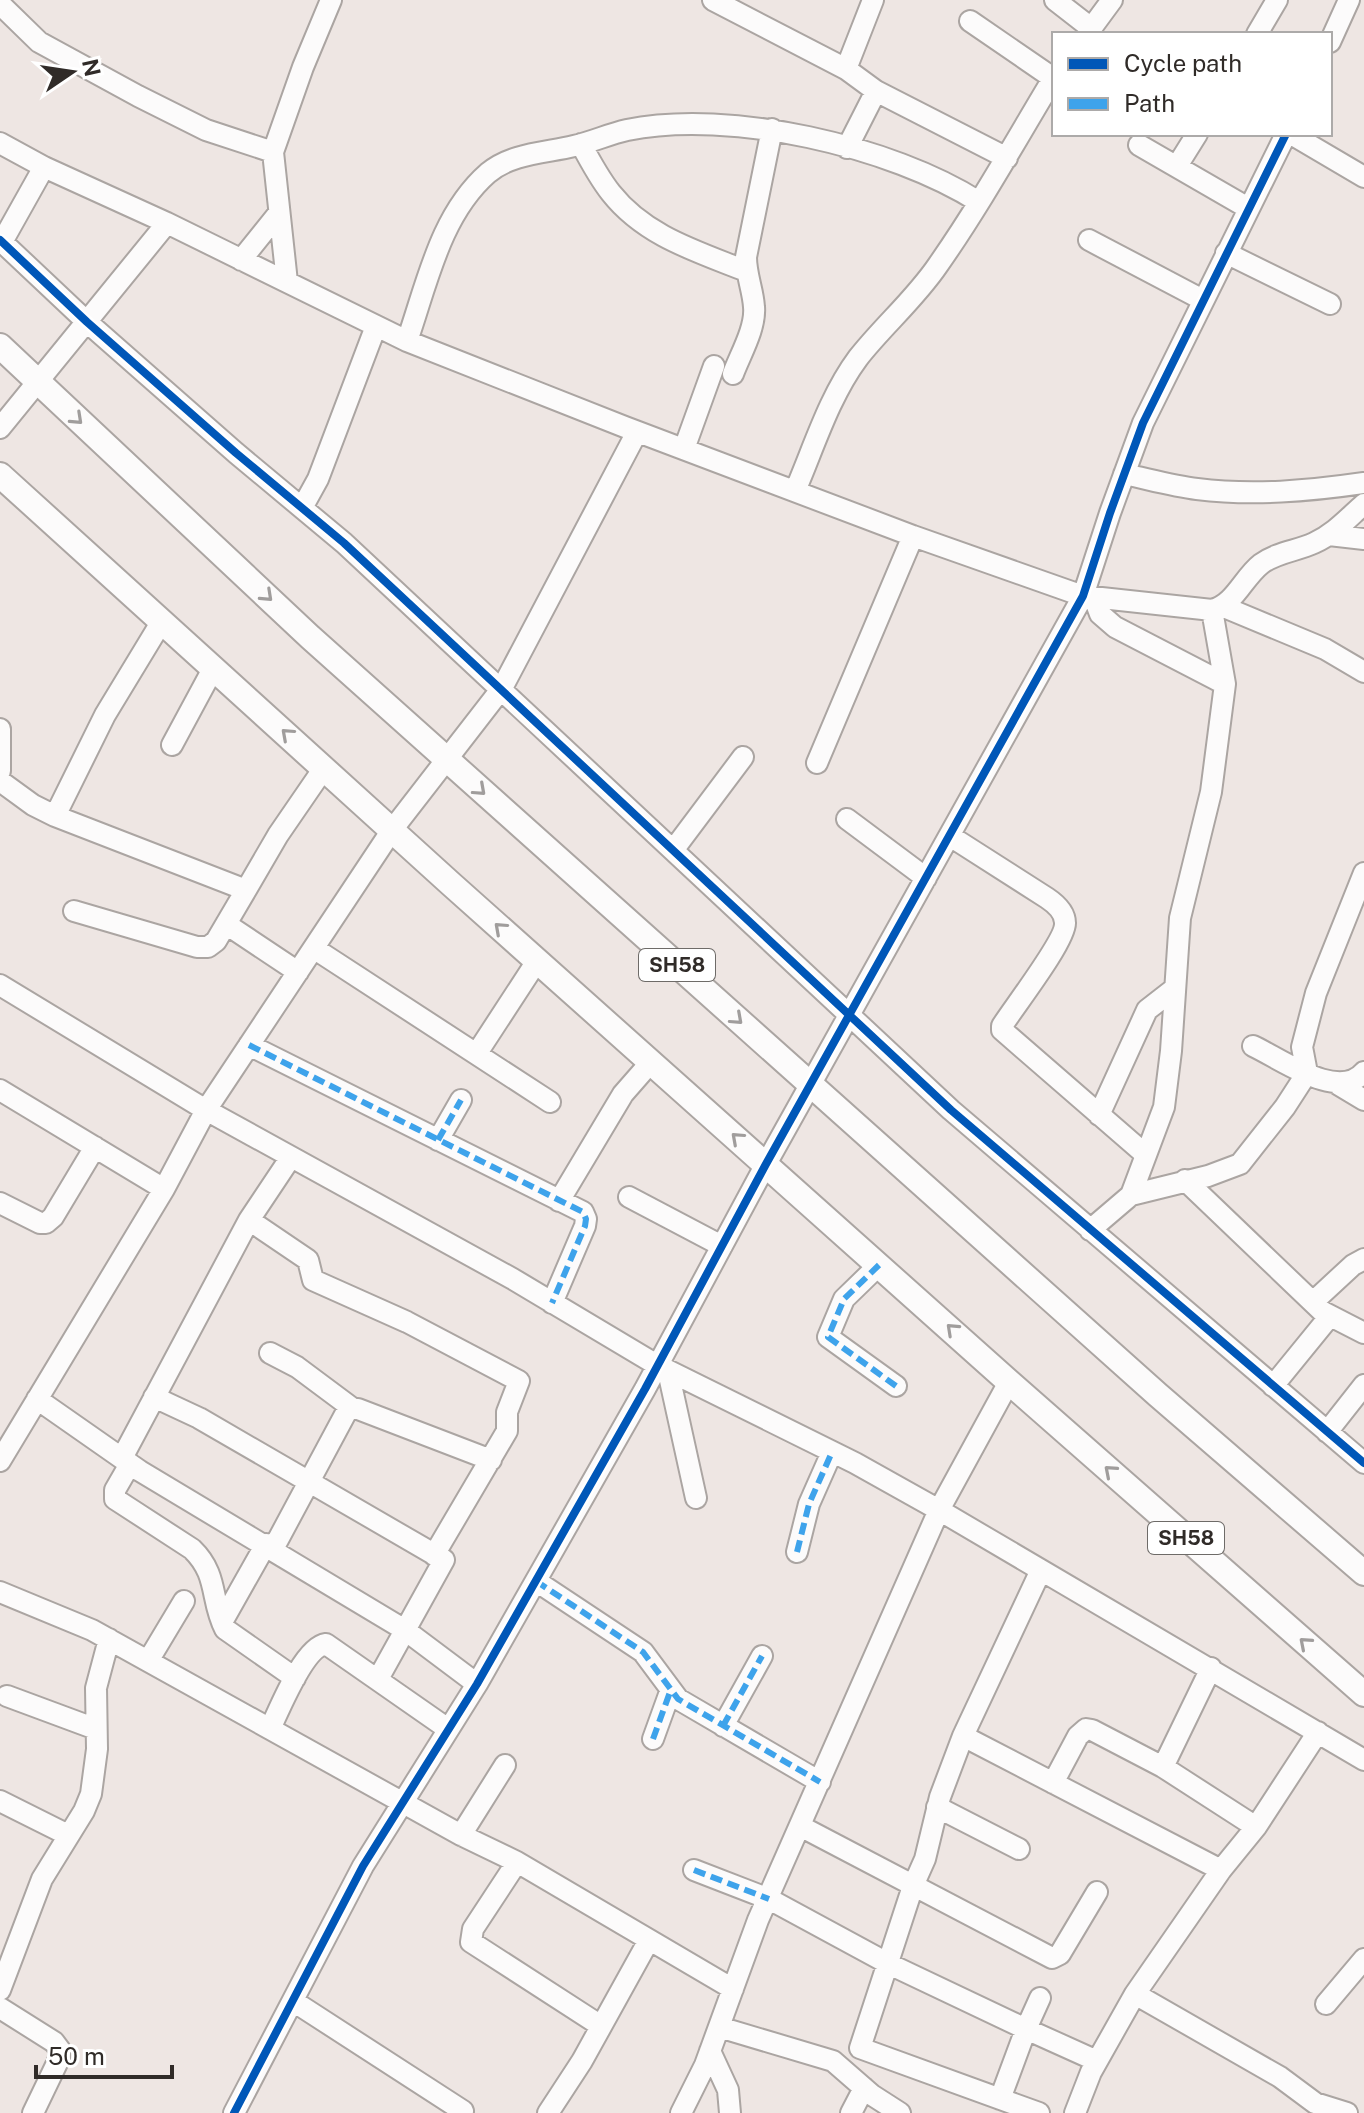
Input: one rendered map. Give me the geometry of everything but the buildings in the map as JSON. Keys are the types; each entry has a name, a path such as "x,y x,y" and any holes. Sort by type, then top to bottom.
{"main road":[{"name":"SH58","path":"0,346 310,637 1136,1376 1364,1573"},
{"name":"SH58","path":"0,475 537,961 1364,1694"}],"street":[{"path":"287,282 273,152 331,0"},
{"path":"713,0 846,69 876,91 1007,158"},
{"path":"846,69 873,0"},
{"path":"1055,0 1089,31 1112,0"},
{"path":"1258,32 1277,0"},
{"path":"1332,38 1349,0"},
{"path":"0,4 39,42 138,96 206,130 273,152"},
{"path":"970,21 1052,77"},
{"path":"795,491 837,394 858,359 932,273 1007,158 1052,81"},
{"path":"847,148 876,91"},
{"path":"407,341 447,226 472,190 498,166 515,158 581,144 625,130 712,123 772,129 847,148 927,174 979,202"},
{"path":"684,449 723,370 754,320 746,257 772,129"},
{"path":"1177,166 1196,136"},
{"path":"234,2113 363,1866 477,1684 663,1368 766,1164 926,878 1089,597 1124,474 1143,423 1248,208 1288,136"},
{"path":"1292,136 1364,177"},
{"path":"0,143 407,341 637,432 913,536 1089,597 1218,608 1325,649 1364,672"},
{"path":"581,144 613,196 639,221 656,233 746,271"},
{"path":"1139,145 1248,208"},
{"path":"44,167 1,241 87,322 344,543 951,1110 1364,1463"},
{"path":"241,260 278,214"},
{"path":"0,428 167,223"},
{"path":"1089,240 1203,300"},
{"path":"1226,253 1330,304"},
{"path":"302,508 318,479 376,326"},
{"path":"3,1448 37,1399 164,1189 206,1110 392,830 502,688 637,432"},
{"path":"1124,474 1225,491 1292,491 1364,483"},
{"path":"1131,1195 1164,1107 1180,918 1211,792 1225,684 1218,608 1260,565 1274,556 1313,544 1329,535 1364,504"},
{"path":"1329,535 1364,539"},
{"path":"817,763 913,536"},
{"path":"1089,597 1100,614 1115,627 1225,684"},
{"path":"55,816 105,715 162,621"},
{"path":"172,745 214,667"},
{"path":"0,729 0,771"},
{"path":"674,849 743,757"},
{"path":"74,911 197,947 208,947 216,941 278,835 324,768"},
{"path":"0,781 33,805 55,816 246,890"},
{"path":"847,819 926,878"},
{"path":"950,836 1047,898 1058,906 1063,915 1065,923 1060,940 1002,1028 1005,1033 1146,1155"},
{"path":"1090,1230 1131,1195 1208,1176 1240,1164 1285,1107 1307,1073 1302,1047 1316,993 1364,873"},
{"path":"226,924 298,972"},
{"path":"315,949 550,1102"},
{"path":"477,1053 537,961"},
{"path":"0,985 206,1110 663,1368 832,1452 939,1510 1364,1760"},
{"path":"1099,1115 1147,1010 1174,989"},
{"path":"249,1045 583,1212 586,1222 552,1303"},
{"path":"1253,1046 1339,1085 1364,1100"},
{"path":"559,1201 623,1094 651,1062"},
{"path":"1339,1085 1351,1083 1364,1072"},
{"path":"0,1090 164,1189"},
{"path":"438,1140 461,1100"},
{"path":"0,1203 46,1223 53,1217 95,1147"},
{"path":"291,1157 249,1220 154,1397 126,1461 115,1490 115,1499 202,1558 212,1577 222,1622 234,1638 295,1678"},
{"path":"1185,1180 1313,1302 1330,1316 1364,1333"},
{"path":"629,1197 722,1246"},
{"path":"249,1220 308,1260 313,1280 407,1322 517,1379 518,1386 507,1412 507,1431 434,1555"},
{"path":"1313,1302 1353,1265 1364,1259"},
{"path":"879,1265 844,1299 828,1337 896,1386"},
{"path":"1273,1386 1330,1316"},
{"path":"270,1353 297,1367 352,1408 491,1460"},
{"path":"663,1368 696,1498"},
{"path":"681,2113 710,2051 800,1826 939,1510 1009,1382"},
{"path":"1327,1432 1364,1385"},
{"path":"154,1397 199,1418 444,1560 378,1679"},
{"path":"37,1399 126,1461 405,1630 477,1684"},
{"path":"222,1622 308,1481 345,1412 352,1408"},
{"path":"797,1552 809,1504 832,1452"},
{"path":"1039,2113 992,2103 860,2048 913,1886 925,1859 937,1807 963,1736 1041,1570"},
{"path":"536,1581 643,1652 670,1692 820,1782"},
{"path":"0,1592 109,1639 461,1835 517,1862 733,1989"},
{"path":"148,1661 184,1601"},
{"path":"0,1990 42,1879 84,1811 91,1794 95,1774 96,1688 109,1639"},
{"path":"270,1729 295,1678 314,1649 326,1644 448,1729"},
{"path":"723,1726 762,1656"},
{"path":"1163,1767 1211,1668"},
{"path":"653,1739 670,1692"},
{"path":"7,1696 96,1729"},
{"path":"1053,1783 1078,1736 1086,1729 1092,1730 1163,1767 1256,1827"},
{"path":"1075,2113 1097,2061 1135,1994 1221,1870 1256,1827 1318,1732"},
{"path":"963,1736 1221,1870"},
{"path":"461,1835 505,1765"},
{"path":"0,1801 68,1835"},
{"path":"937,1807 1019,1849"},
{"path":"800,1826 1052,1958 1060,1954 1097,1892"},
{"path":"517,1862 473,1929 471,1942 601,2026"},
{"path":"694,1870 769,1899 889,1964 1097,2061"},
{"path":"548,2113 649,1940"},
{"path":"1326,2004 1364,1959"},
{"path":"1135,1994 1280,2077 1315,2103 1347,2113"},
{"path":"992,2103 1040,1998"},
{"path":"293,2001 463,2111"},
{"path":"0,2008 54,2042 60,2050 59,2059 33,2113"},
{"path":"719,2027 833,2061 900,2113"},
{"path":"710,2051 728,2090 730,2113"},
{"path":"851,2113 864,2088"}],"marked path":[{"path":"249,1045 583,1212 585,1226 552,1303"},
{"path":"438,1140 461,1100"},
{"path":"879,1265 844,1299 828,1337 896,1386"},
{"path":"797,1552 809,1504 832,1452"},
{"path":"536,1581 643,1652 678,1699 820,1782"},
{"path":"723,1726 762,1656"},
{"path":"653,1739 670,1692"},
{"path":"694,1870 769,1899"}],"cycle path":[{"path":"234,2113 363,1866 477,1684 645,1389 766,1164 1083,596 1143,423 1285,136"},
{"path":"0,240 87,322 344,543 951,1110 1364,1463"}]}
